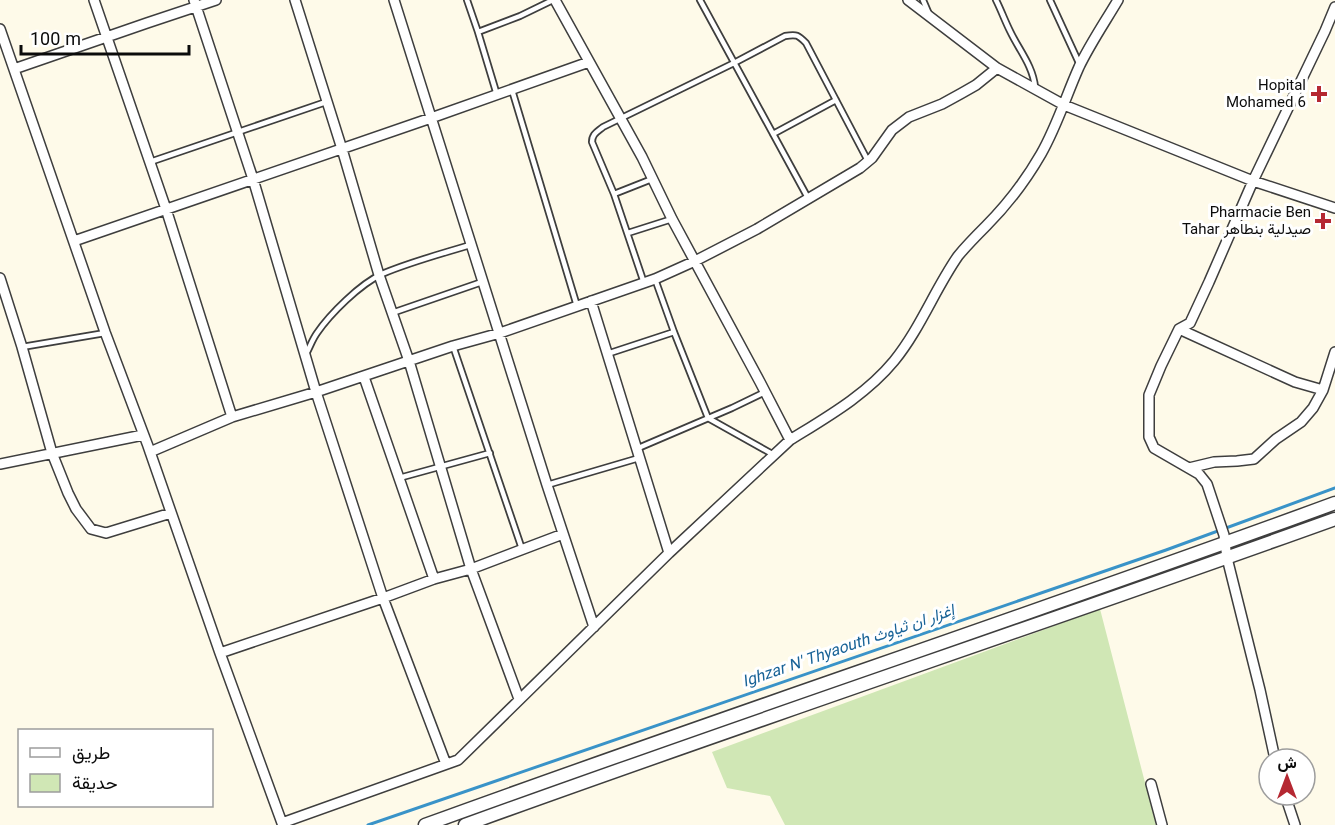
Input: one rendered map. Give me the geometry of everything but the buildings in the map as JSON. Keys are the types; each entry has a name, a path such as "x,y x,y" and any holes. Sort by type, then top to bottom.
{"street":[{"path":"94,0 166,210 232,417"},
{"path":"14,69 195,3 216,0"},
{"path":"294,0 342,149 379,275 409,361 471,569 519,699"},
{"path":"394,0 470,245 594,627"},
{"path":"554,0 622,119 672,219 790,440"},
{"path":"908,0 997,68 1064,105 1253,181 1335,208"},
{"path":"1,36 105,332 283,824 458,760 669,553 790,440 846,405 877,379 909,339 958,257 1011,198 1041,154 1080,65 1118,0"},
{"path":"195,3 253,179 305,357 383,598 446,764"},
{"path":"1272,747 1227,558 1225,539 1207,484 1199,474 1154,448 1149,437 1149,395 1179,330 1190,323 1253,181 1335,7"},
{"path":"74,241 588,62"},
{"path":"150,452 232,417 500,333 656,279 757,229 860,168 892,130 909,117 962,93 997,68"},
{"path":"0,278 52,453 76,509 91,529 106,533 171,513"},
{"path":"591,301 669,553"},
{"path":"1179,330 1294,382 1323,390"},
{"path":"1189,468 1214,462 1254,459 1276,439 1301,422 1313,408 1323,390 1335,352"},
{"path":"364,377 434,579"},
{"path":"0,464 143,435"},
{"path":"425,825 1225,539 1335,503"},
{"path":"465,825 1335,519"},
{"path":"220,653 434,579 471,569 563,534"},
{"path":"1151,784 1162,825"},
{"path":"1289,807 1295,825"}],"lane":[{"path":"467,0 497,95"},
{"path":"478,32 554,0"},
{"path":"700,0 808,198"},
{"path":"923,0 931,18"},
{"path":"996,0 1034,77 1035,88"},
{"path":"1050,0 1080,65"},
{"path":"644,283 614,194 592,142 595,133 603,127 785,36 799,36 806,43 868,161"},
{"path":"512,90 577,306"},
{"path":"773,134 836,100"},
{"path":"150,162 327,101"},
{"path":"614,194 652,178"},
{"path":"627,233 672,219"},
{"path":"305,357 315,335 327,319 379,275 470,245"},
{"path":"656,279 708,418 774,455"},
{"path":"392,313 482,282"},
{"path":"22,347 105,332"},
{"path":"607,354 674,332"},
{"path":"453,346 522,549"},
{"path":"636,448 765,392"},
{"path":"399,478 490,453"},
{"path":"547,485 640,458"}],"green space":[{"path":"1100,609 1156,825 785,825 770,796 727,788 712,752"}],"waterway":[{"name":"Ighzar N' Thyaouth إغزار ان ثياوث","path":"368,825 1166,550 1335,488"}],"place":[{"name":"Hopital Mohamed 6","path":"1319,94"},
{"name":"Pharmacie Ben Tahar صيدلية بنطاهر","path":"1323,221"}]}
